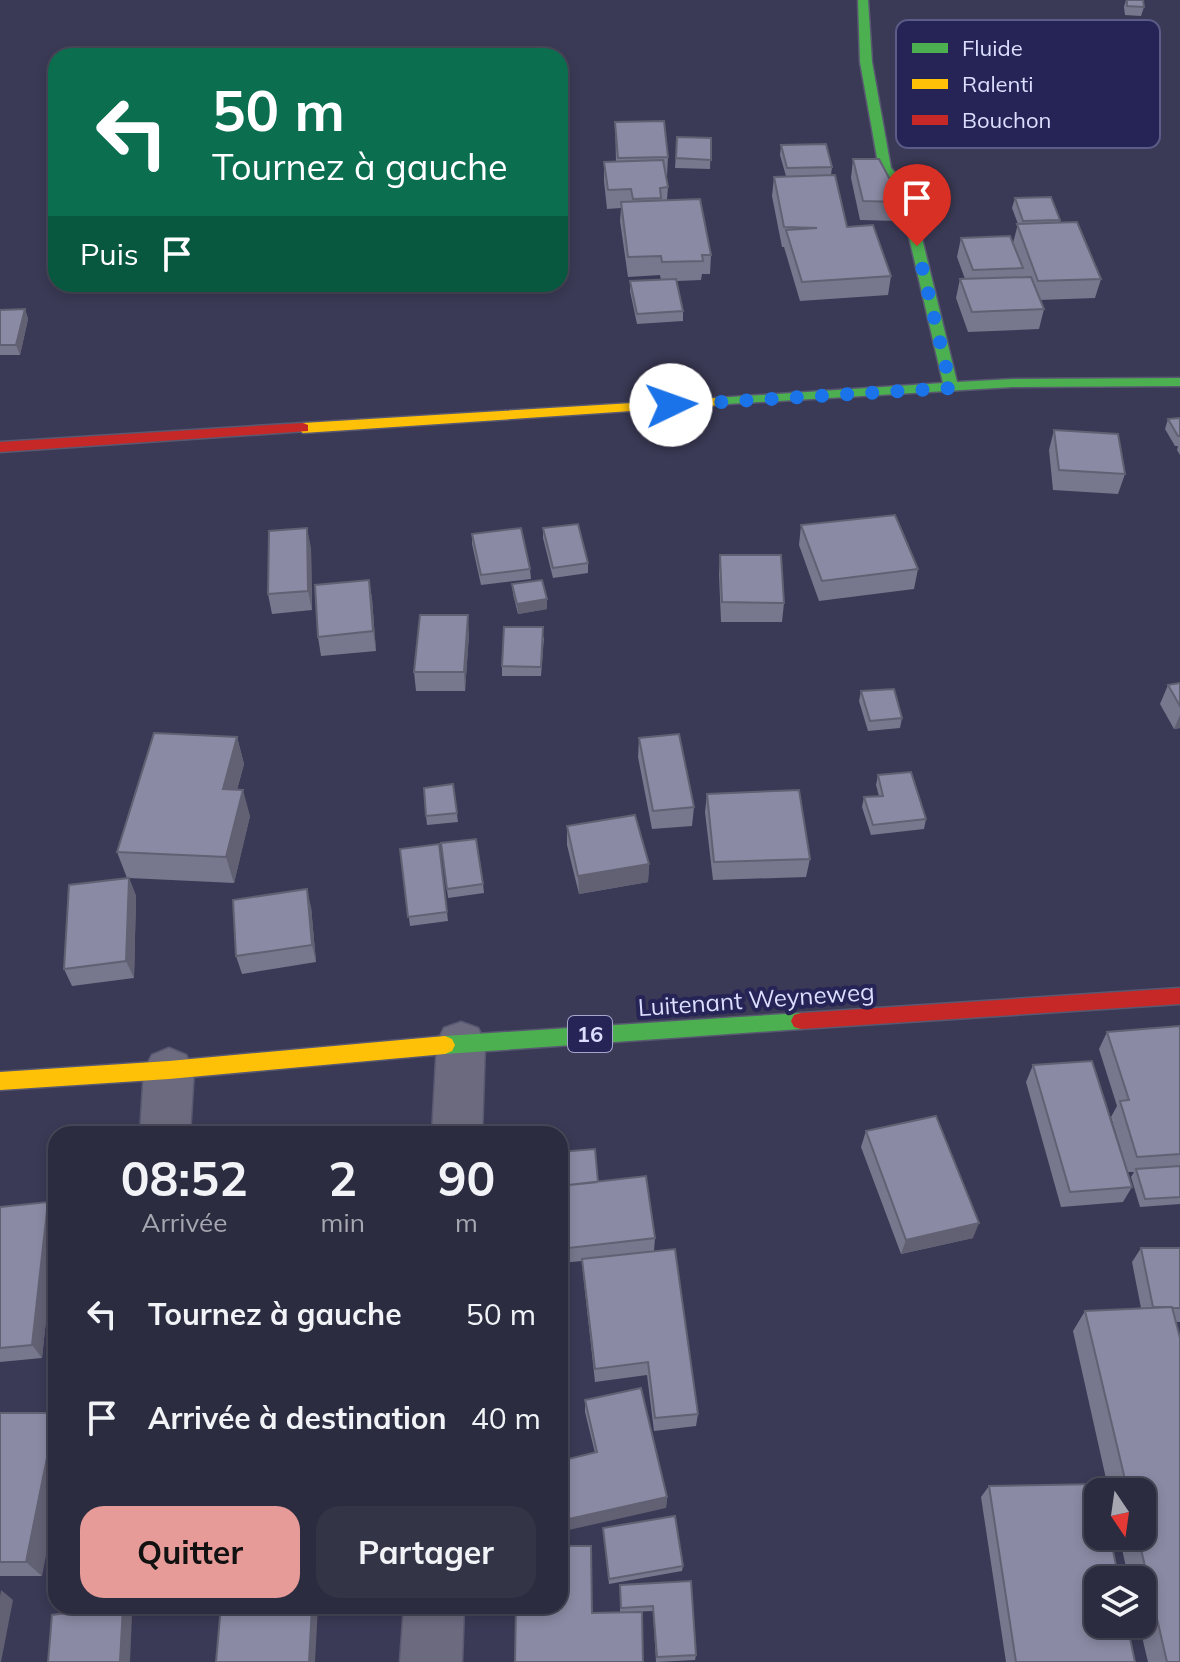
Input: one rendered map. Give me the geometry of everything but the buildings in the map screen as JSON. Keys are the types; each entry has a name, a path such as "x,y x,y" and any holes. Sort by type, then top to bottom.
{"main road":[{"path":"863,0 866,62 885,169 904,189 951,388"},
{"path":"0,447 1013,383 1180,382"},
{"name":"Luitenant Weyneweg","path":"0,1081 169,1070 461,1043 1180,996"}],"street":[{"path":"457,1126 461,1043"},
{"path":"166,1126 169,1070"},
{"path":"431,1662 434,1614"}],"traffic: fast":[{"path":"863,0 866,62 885,169 904,189 951,388"},
{"path":"716,402 1013,383 1180,382"},
{"path":"445,1045 801,1021"}],"traffic: slow":[{"path":"303,428 716,402"},
{"path":"0,1081 169,1070 445,1045"}],"traffic: jam":[{"path":"0,447 303,428"},
{"path":"801,1021 1180,996"}],"route":[{"path":"671,405 951,388 917,246"}]}
